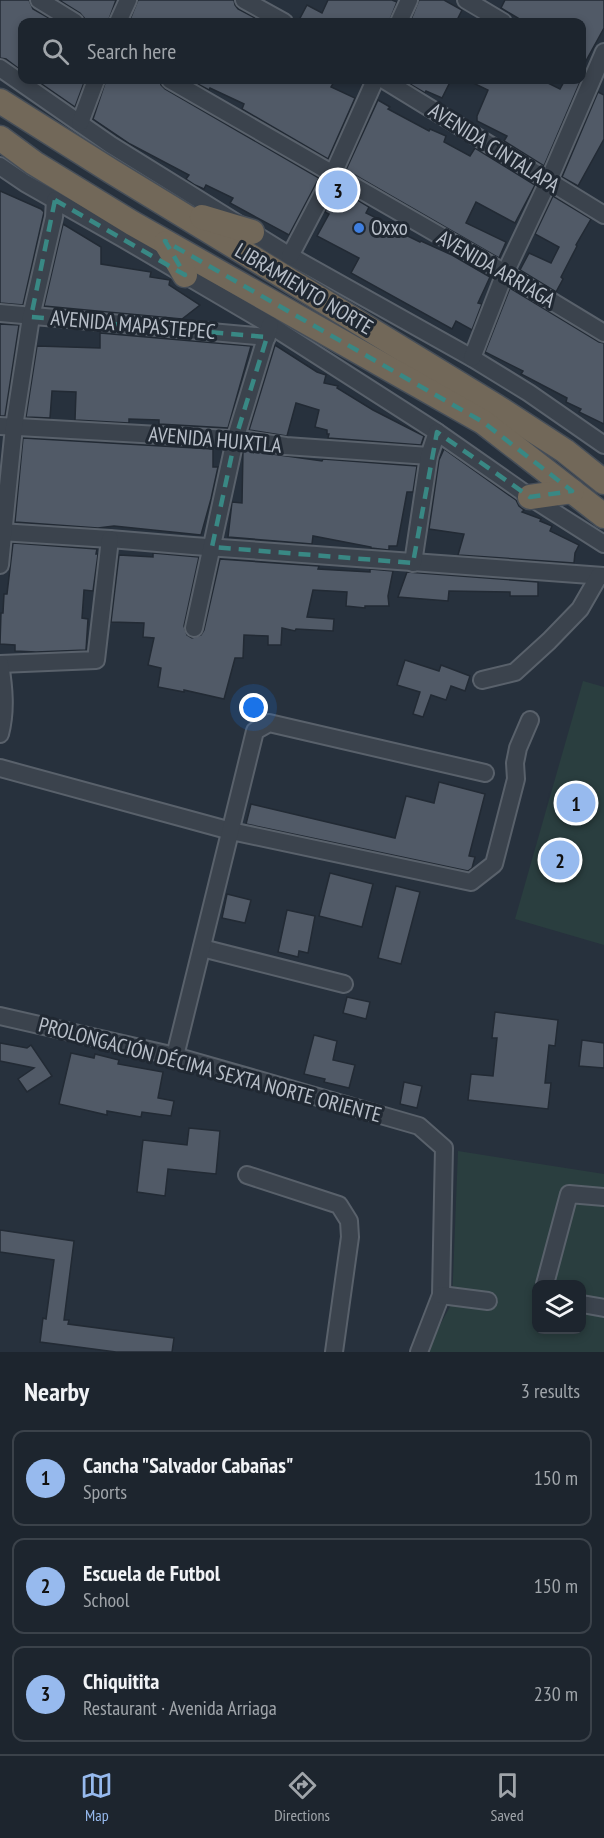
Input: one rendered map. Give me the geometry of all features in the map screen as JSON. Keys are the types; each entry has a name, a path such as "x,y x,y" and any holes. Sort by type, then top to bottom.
{"highway":[{"name":"LIBRAMIENTO NORTE","path":"0,101 507,413 565,451 604,482"},
{"name":"LIBRAMIENTO NORTE","path":"0,138 34,163 165,241 483,422 604,516"},
{"path":"168,206 252,232"},
{"path":"165,241 185,275"},
{"path":"530,496 572,491"}],"street":[{"path":"39,0 68,18"},
{"path":"120,18 128,0"},
{"path":"244,0 277,18"},
{"path":"401,18 409,0"},
{"path":"466,0 496,18"},
{"path":"472,358 504,273 548,182 604,52"},
{"path":"0,68 18,80"},
{"path":"23,84 111,145 290,255 472,358 529,393 604,445"},
{"path":"80,123 95,84"},
{"name":"AVENIDA ARRIAGA","path":"177,84 604,333"},
{"path":"290,255 333,174 373,84"},
{"name":"AVENIDA CINTALAPA","path":"390,84 604,215"},
{"path":"0,166 25,183 185,275 268,331 436,432 604,544"},
{"path":"0,565 7,426 54,217 55,200"},
{"name":"AVENIDA MAPASTEPEC","path":"0,313 31,317 268,331"},
{"path":"194,628 236,440 268,331"},
{"name":"AVENIDA HUIXTLA","path":"7,426 236,440 286,446 429,456"},
{"path":"413,563 429,456 436,432"},
{"path":"2,532 602,576 580,609 515,672 482,680"},
{"path":"0,734 5,717 0,664 96,660 110,539"},
{"path":"0,768 231,831 471,882 494,864 516,779 515,763 518,748 530,720"},
{"path":"175,1056 255,731 269,723 485,773"},
{"path":"202,948 344,984"},
{"name":"PROLONGACIÓN DÉCIMA SEXTA NORTE ORIENTE","path":"0,1016 175,1056 419,1126 444,1148 441,1295"},
{"path":"248,1175 339,1205 349,1221 350,1237 334,1352"},
{"path":"546,1280 569,1194 604,1197"},
{"path":"419,1352 441,1295 488,1301"},
{"path":"586,1305 604,1308"}],"highlighted area":[{"path":"55,200 185,275 165,241 483,422 572,491 530,497 437,432 413,563 212,547 235,440 267,337 31,317"}],"green space":[{"path":"583,681 604,687 604,945 515,919"},
{"path":"458,1151 604,1174 604,1352 425,1352 452,1303"}],"building":[{"path":"0,0 29,0 33,9 49,18 18,18 18,68 6,59 0,58"},
{"path":"59,0 116,0 109,18 84,18"},
{"path":"138,0 234,0 238,9 255,18 131,18"},
{"path":"328,0 392,0 397,2 391,18 300,18 307,5 322,13"},
{"path":"419,0 444,0 462,10 458,18 412,18"},
{"path":"505,0 604,0 604,28 586,61 586,18 518,18 501,8"},
{"path":"42,84 84,84 75,107"},
{"path":"105,84 161,84 165,89 319,178 289,235 230,203 233,198 206,185 204,189 195,185 186,179 189,175 130,144 93,119"},
{"path":"198,84 333,84 331,87 355,98 328,159 242,109 244,104 210,88 209,90"},
{"path":"410,84 449,84 442,98 426,91 425,93"},
{"path":"475,84 550,84 560,89 563,84 579,84 544,166 504,141 507,136 477,121 488,90"},
{"path":"598,92 604,95 604,139 578,186 562,177"},
{"path":"378,100 390,107 388,109 429,131 430,129 446,136 444,142 470,156 475,148 535,185 515,223 476,202 466,223 506,242 499,258 346,170"},
{"path":"0,191 44,212 23,305 0,303"},
{"path":"351,196 369,207 366,213 390,225 389,227 452,255 490,277 478,303 482,304 472,330 456,321 452,329 351,273 359,258 317,236 329,214 325,212 332,198 346,205"},
{"path":"553,196 591,219 576,245 556,292 520,270 529,253 551,263 559,247 535,234"},
{"path":"63,224 101,247 101,264 151,272 150,277 170,280 169,285 200,305 182,319 44,306"},
{"path":"510,288 604,343 604,424 579,412 581,409 566,402 567,398 521,374 523,371 485,352"},
{"path":"0,324 19,325 5,416 0,416"},
{"path":"100,333 251,346 228,428 159,424 159,420 129,419 129,423 75,420 76,392 52,391 50,418 26,417 37,346 100,348"},
{"path":"275,345 317,372 326,375 324,383 338,386 337,388 373,410 424,436 421,445 328,438 327,430 315,427 319,410 296,403 287,436 249,430"},
{"path":"23,438 213,449 213,467 218,467 201,535 114,526 98,528 15,522"},
{"path":"444,449 516,500 524,510 522,512 541,519 540,521 552,526 550,531 579,545 574,563 458,555 464,534 429,529 439,460"},
{"path":"243,450 322,461 323,459 417,466 413,492 407,492 397,546 389,546 389,550 371,548 313,536 312,544 228,537 232,502 242,503"},
{"path":"13,543 97,549 93,591 84,590 82,618 88,619 86,650 15,651 15,645 0,644 1,613 3,613 4,594 7,594"},
{"path":"153,553 199,557 184,626 187,635 192,638 201,635 204,630 220,559 319,566 318,569 393,571 388,596 389,606 365,606 365,608 346,606 347,592 313,590 307,617 334,619 333,631 296,629 295,631 282,628 281,645 268,645 268,636 244,635 243,658 235,658 224,699 158,687 161,668 148,665 154,638 143,637 144,623 111,622 119,555 153,557"},
{"path":"407,572 538,582 538,596 510,596 510,592 449,591 448,601 398,597"},
{"path":"405,660 439,671 441,665 470,676 465,691 451,686 446,700 431,695 423,717 413,714 420,692 397,685"},
{"path":"439,782 485,794 469,856 475,857 472,868 468,871 246,824 251,804 395,838 406,796 434,803"},
{"path":"330,873 373,884 362,927 319,916"},
{"path":"396,886 420,892 401,964 378,958"},
{"path":"227,894 251,900 245,923 222,918"},
{"path":"287,910 315,916 308,953 299,951 298,957 278,952"},
{"path":"347,997 370,1002 366,1019 343,1013"},
{"path":"495,1012 558,1020 555,1046 549,1045 545,1083 551,1083 548,1109 468,1100 471,1074 493,1076 497,1038 492,1038"},
{"path":"314,1035 337,1041 333,1060 355,1065 349,1088 304,1074"},
{"path":"582,1040 604,1043 604,1068 579,1066"},
{"path":"0,1043 27,1048 31,1045 52,1076 27,1092 18,1079 34,1068 0,1061"},
{"path":"71,1053 94,1058 95,1054 119,1060 118,1064 163,1072 158,1098 174,1101 171,1116 142,1112 141,1117 107,1111 107,1115 59,1104"},
{"path":"404,1082 422,1086 417,1108 400,1104"},
{"path":"189,1128 220,1131 216,1174 168,1169 165,1196 137,1192 143,1140 187,1145"},
{"path":"0,1230 74,1241 64,1320 69,1320 68,1324 174,1338 172,1352 116,1352 40,1342 43,1318 46,1319 54,1260 0,1252"}],"place":[{"name":"Chiquitita","path":"338,190"},
{"name":"Oxxo","path":"359,228"},
{"name":"Cancha \"Salvador Cabañas\"","path":"576,803"},
{"name":"Escuela de Futbol","path":"560,860"}]}
